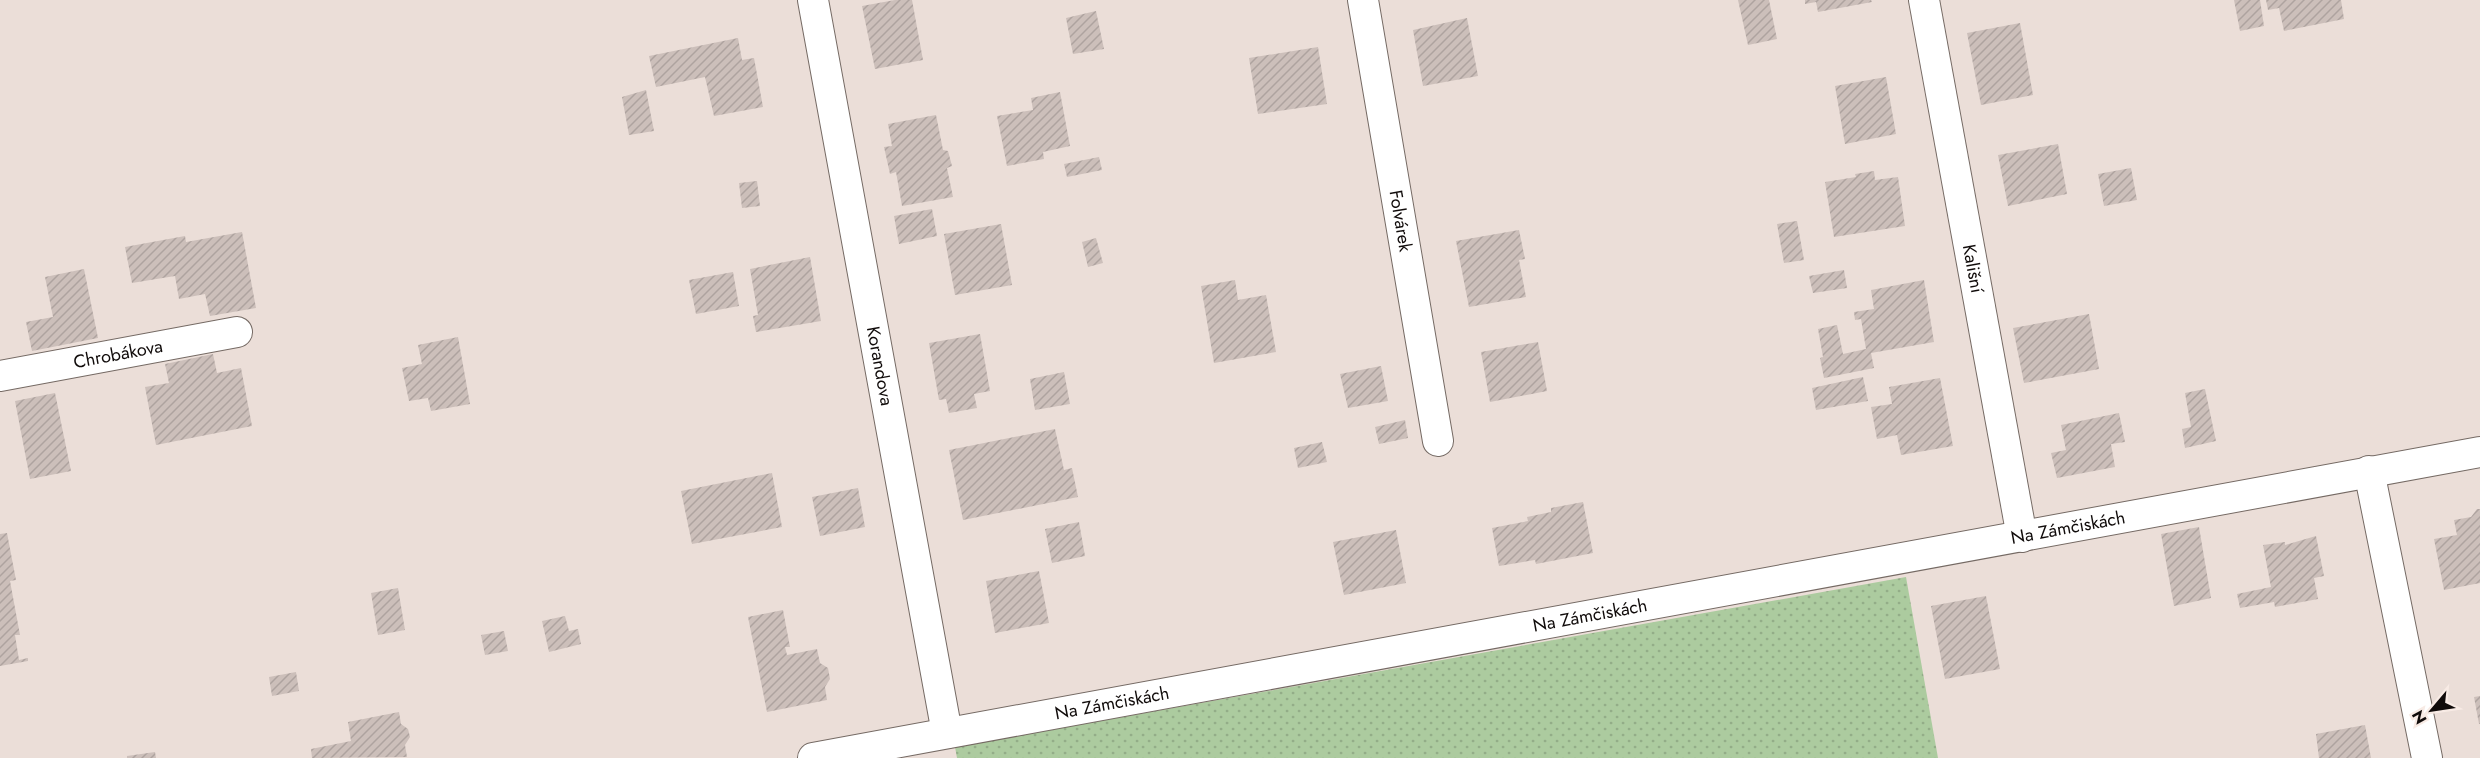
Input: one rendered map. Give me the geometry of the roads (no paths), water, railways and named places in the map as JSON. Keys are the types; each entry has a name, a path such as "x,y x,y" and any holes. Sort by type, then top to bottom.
{"street":[{"name":"Korandova","path":"813,0 947,733"},
{"name":"Folvárek","path":"1363,0 1438,441"},
{"name":"Kališní","path":"1924,0 2022,537"},
{"name":"Chrobákova","path":"0,376 237,332"},
{"name":"Na Zámčiskách","path":"813,758 2480,452"},
{"path":"2368,471 2427,758"}]}
